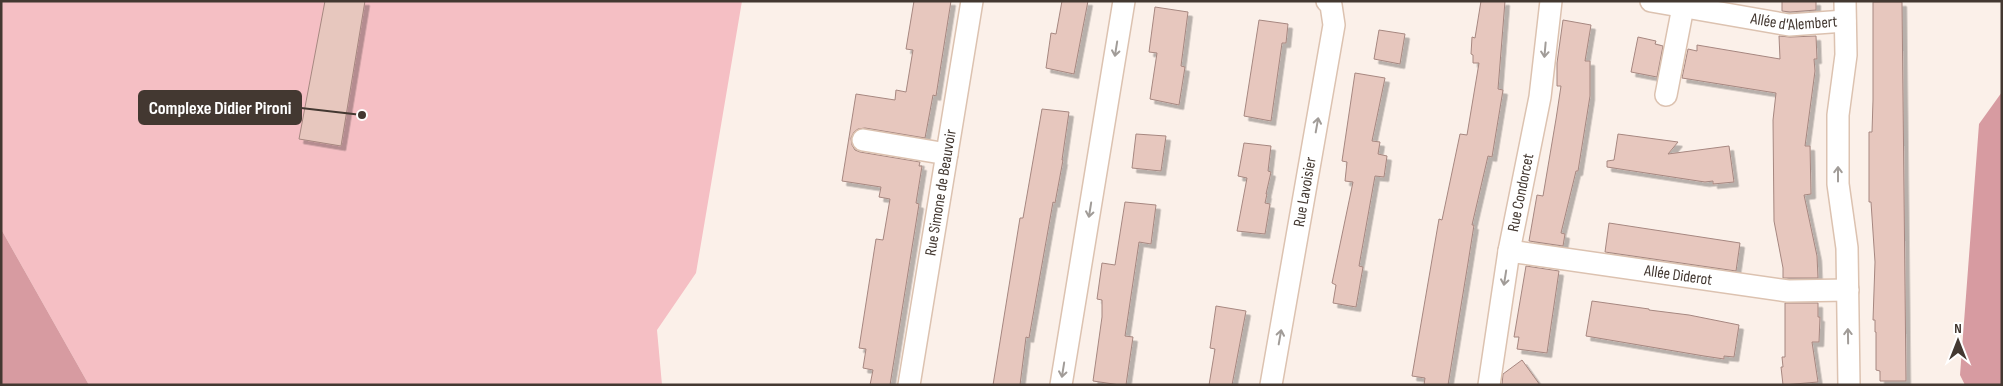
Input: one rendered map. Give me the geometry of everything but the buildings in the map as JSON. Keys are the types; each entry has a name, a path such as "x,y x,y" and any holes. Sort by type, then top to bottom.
{"street":[{"name":"Rue Simone de Beauvoir","path":"908,385 972,1"},
{"path":"1061,385 1124,1"},
{"name":"Rue Lavoisier","path":"1271,385 1334,25 1331,5 1327,1"},
{"name":"Rue Condorcet","path":"1489,385 1509,251 1540,97 1551,1"},
{"name":"Allée d'Alembert","path":"1651,1 1789,25 1845,11"},
{"path":"1666,95 1683,7"},
{"path":"1845,11 1846,55 1838,115 1838,184 1847,248 1849,385"},
{"path":"863,140 947,154"},
{"name":"Allée Diderot","path":"1509,251 1788,291 1848,290"}],"shaded area":[{"path":"1,1 742,1 696,273 657,330 662,385 89,385 1,229"},
{"path":"2002,92 2002,385 1965,385 1960,375 1979,124"},
{"path":"1,229 89,385 1,385"}],"place":[{"name":"Complexe Didier Pironi","path":"362,115"}]}
